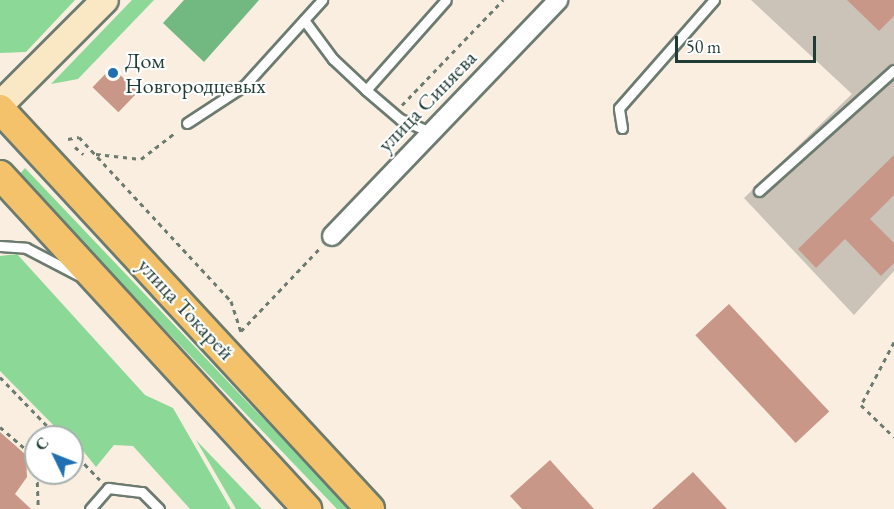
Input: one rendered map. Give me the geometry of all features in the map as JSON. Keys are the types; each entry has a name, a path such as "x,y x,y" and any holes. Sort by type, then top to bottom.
{"main road":[{"path":"0,105 105,0"},
{"name":"улица Токарей","path":"0,110 370,509"},
{"name":"улица Токарей","path":"0,175 307,509"}],"street":[{"name":"улица Синяева","path":"332,236 558,0"}],"lane":[{"path":"187,123 245,85 322,0"},
{"path":"366,90 446,0"},
{"path":"622,128 620,108 714,0"},
{"path":"304,20 333,59 366,90 394,114 431,132"},
{"path":"759,191 894,70"},
{"path":"0,246 26,248 104,288"},
{"path":"90,509 108,488 142,492 159,509"}],"path":[{"path":"394,114 503,0"},
{"path":"95,154 141,159 187,123"},
{"path":"68,139 79,137 231,301 241,331 332,236"},
{"path":"75,147 83,154"},
{"path":"894,342 861,405 894,437"},
{"path":"0,377 46,425"},
{"path":"0,427 24,448"},
{"path":"84,463 108,488"},
{"path":"37,485 38,509"}],"shaded area":[{"path":"751,0 894,0 894,271 854,315 744,198 852,94"}],"green space":[{"path":"0,0 75,0 26,52 0,53"},
{"path":"132,0 154,0 78,79 51,84"},
{"path":"184,0 259,0 204,62 163,23"},
{"path":"25,168 351,509 337,509 18,176"},
{"path":"17,254 145,395 173,408 231,509 190,509 133,446 114,445 96,467 84,452 84,425 53,425 0,371 0,256"},
{"path":"196,440 262,509 236,509"}],"building":[{"path":"847,0 894,0 894,16 879,31"},
{"path":"112,67 138,92 118,112 93,87"},
{"path":"894,155 894,195 870,219 894,243 894,263 881,276 845,239 816,268 798,249"},
{"path":"729,304 829,412 796,443 695,335"},
{"path":"0,432 24,453 24,481 15,494 31,509 0,509"},
{"path":"550,460 594,509 522,509 510,496"},
{"path":"693,472 727,509 652,509"}],"place":[{"name":"Дом Новгородцевых","path":"113,73"}]}
